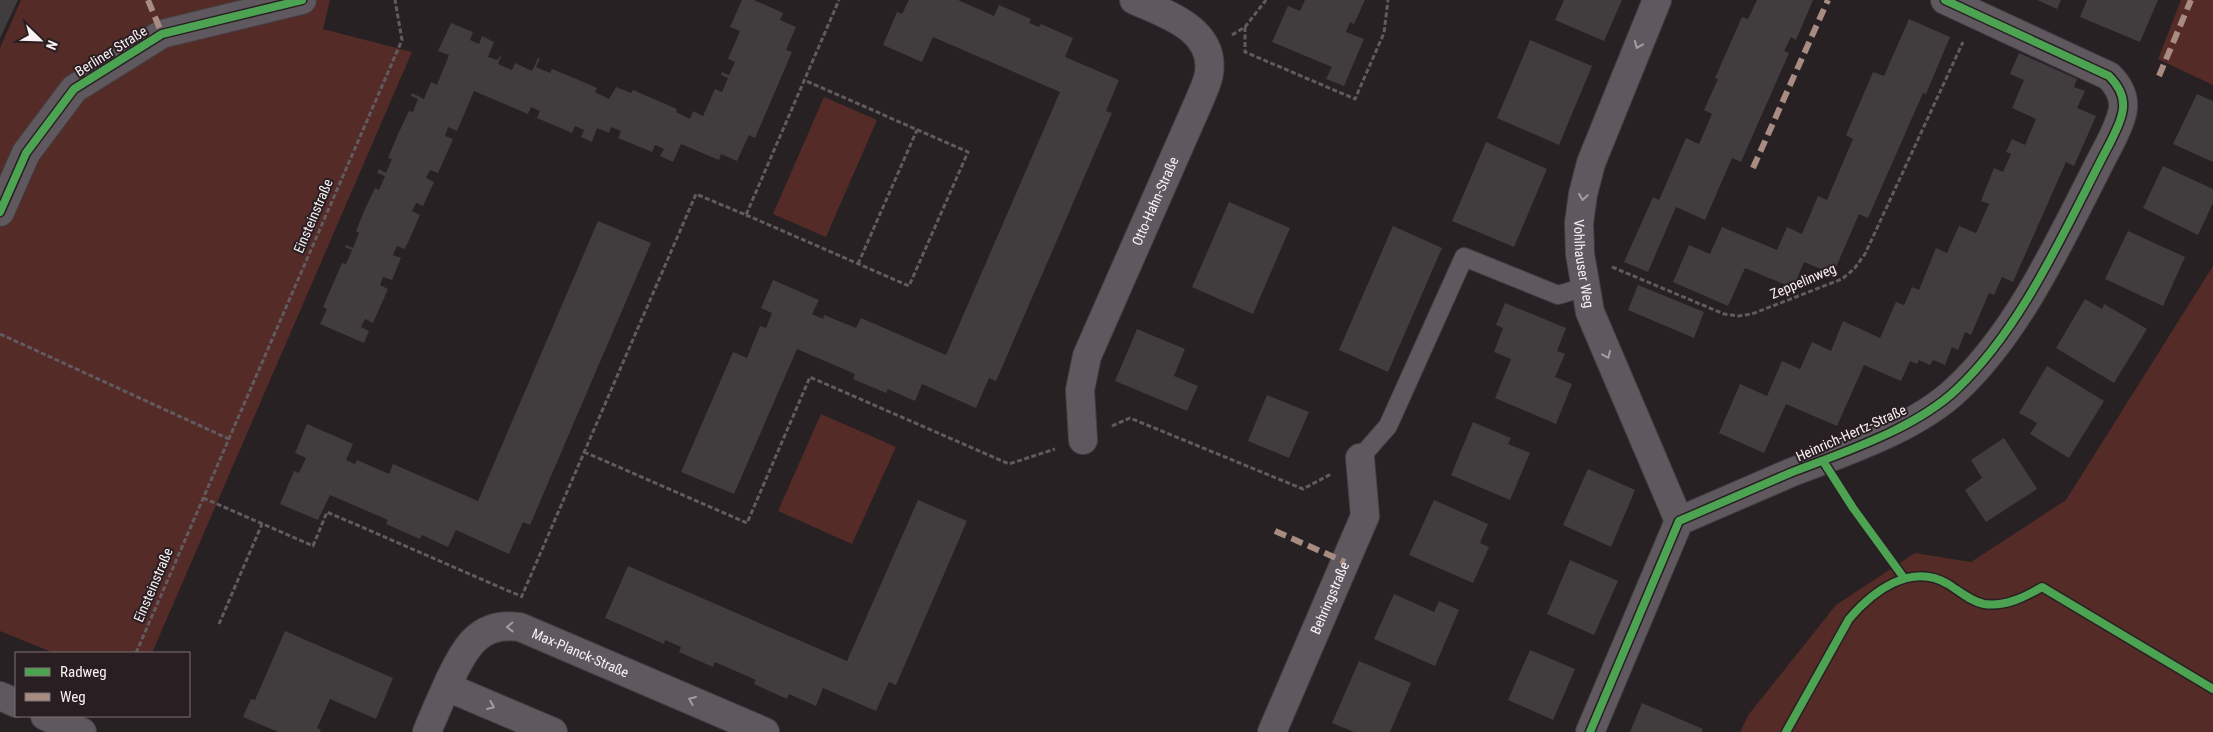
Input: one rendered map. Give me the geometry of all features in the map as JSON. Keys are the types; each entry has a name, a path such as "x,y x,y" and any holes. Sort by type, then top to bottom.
{"street":[{"name":"Berliner Straße","path":"0,212 26,153 74,89 162,34 302,0"},
{"path":"1134,0 1175,18 1198,35 1208,50"},
{"name":"Vohlhauser Weg","path":"1657,0 1591,163 1582,194 1579,223 1580,254 1590,312 1679,521"},
{"name":"Heinrich-Hertz-Straße","path":"1679,521 1885,434 1930,409 1957,389 1985,359 2015,318 2110,143 2120,120 2124,99 2120,86 2110,76 1945,0"},
{"name":"Otto-Hahn-Straße","path":"1083,440 1080,390 1086,356 1200,99 1209,73 1208,50"},
{"name":"Behringstraße","path":"1272,732 1365,516 1360,458"},
{"path":"1590,732 1679,521"},
{"name":"Max-Planck-Straße","path":"426,732 465,650 475,638 486,631 508,626 520,627 734,726 765,732"},
{"path":"447,687 553,732"},
{"path":"0,696 15,703"},
{"path":"47,717 82,732"}],"lane":[{"path":"1360,458 1388,426 1464,257 1558,295 1585,287"}],"path":[{"path":"746,215 839,0"},
{"path":"1208,50 1245,27 1266,0"},
{"path":"1245,27 1245,52 1355,99 1384,32 1388,0"},
{"path":"508,626 696,194 909,286 968,152 804,80"},
{"path":"858,264 917,130"},
{"path":"0,334 229,439"},
{"path":"584,452 747,523 810,377 1009,464 1083,440 1130,418 1302,489 1360,458"},
{"path":"203,498 313,546 328,512 521,597"},
{"path":"219,624 262,524"}],"shaded area":[{"path":"21,0 330,0 323,29 412,52 152,652 52,652 0,631 0,48"},
{"path":"2181,0 2213,0 2213,85 2158,59"},
{"path":"824,97 877,120 826,237 773,214"},
{"path":"2213,266 2213,732 1740,732 1749,714 1836,605 1915,553 1971,562 2066,500"},
{"path":"821,414 896,447 852,544 778,511"}],"building":[{"path":"0,0 18,0 0,38"},
{"path":"742,0 754,0 783,13 780,20 796,27 786,50 792,52 755,138 749,135 737,161 721,154 719,160 681,144 673,162 660,156 664,149 655,145 652,152 618,138 621,131 611,127 609,133 597,128 592,142 581,137 584,130 575,126 572,133 537,118 540,111 531,107 528,114 474,91 457,131 448,127 445,136 453,139 438,173 430,170 426,178 434,182 423,206 416,203 412,211 420,215 405,249 397,246 393,255 401,258 392,280 383,277 380,285 388,289 373,323 365,319 361,327 369,331 364,343 320,324 327,309 323,307 342,263 346,264 352,250 345,247 346,245 353,248 359,233 356,231 365,209 375,188 379,190 385,176 377,173 379,169 386,173 392,159 388,158 398,134 409,111 413,112 418,99 411,96 412,93 424,99 431,82 437,85 449,55 438,51 451,23 473,32 470,40 479,44 482,36 494,42 488,57 497,60 502,54 498,64 512,70 515,63 532,71 538,58 540,59 536,67 550,73 552,69 597,88 595,92 609,99 616,87 631,93 633,90 677,109 676,112 690,119 693,111 703,116 715,89 722,92 728,78 721,75 722,72 729,75 735,62 728,59 740,31 730,27"},
{"path":"909,0 958,0 994,16 999,5 1031,19 1029,23 1039,27 1041,24 1073,38 1065,57 1119,80 1106,111 1112,113 996,381 989,378 976,408 922,384 915,401 888,389 886,393 853,379 855,374 797,349 734,494 681,472 733,352 747,358 760,326 766,328 772,313 761,308 773,280 819,300 812,314 823,319 824,315 856,328 861,318 946,355 1060,92 933,37 922,62 883,45 897,12 902,14"},
{"path":"1305,0 1365,0 1354,24 1350,22 1346,32 1364,39 1344,86 1326,79 1332,67 1272,42 1288,6 1300,11"},
{"path":"1564,0 1622,0 1604,41 1555,20"},
{"path":"1757,0 1813,0 1796,40 1791,37 1784,51 1789,53 1741,162 1732,158 1705,220 1676,207 1648,272 1624,262 1653,197 1659,200 1686,138 1699,144 1712,114 1704,110 1718,79 1715,78 1742,17 1748,19"},
{"path":"2037,0 2061,0 2057,9"},
{"path":"2087,0 2158,0 2140,42 2080,17"},
{"path":"1909,19 1950,37 1926,94 1923,93 1868,218 1859,214 1833,274 1804,262 1793,288 1745,268 1728,306 1673,282 1689,245 1710,254 1722,227 1777,250 1787,227 1802,234 1818,196 1827,200 1853,139 1846,135 1873,72 1884,76"},
{"path":"1530,40 1592,66 1559,145 1497,118"},
{"path":"2019,53 2077,79 2074,87 2085,91 2077,108 2096,116 2074,166 2066,162 2013,282 2002,277 1994,295 1989,293 1971,335 1965,332 1958,350 1952,347 1945,365 1933,360 1930,365 1919,360 1917,364 1910,361 1901,381 1864,365 1837,426 1786,404 1764,453 1719,433 1740,384 1767,396 1782,361 1800,369 1812,342 1831,351 1843,321 1880,338 1896,302 1904,305 1912,287 1919,290 1936,248 1947,253 1959,226 1976,233 1989,204 1981,201 1994,168 2003,172 2011,154 2006,152 2012,139 2025,145 2036,119 2012,108 2024,80 2010,74"},
{"path":"2197,94 2213,101 2213,162 2173,144"},
{"path":"1486,142 1547,169 1514,247 1452,221"},
{"path":"2163,166 2213,189 2213,203 2198,235 2143,208"},
{"path":"1229,202 1290,228 1253,314 1192,287"},
{"path":"598,221 651,243 530,525 523,522 509,554 456,530 448,547 422,535 420,539 386,524 388,520 330,495 318,520 280,504 294,471 299,473 306,458 295,453 307,424 353,444 346,460 355,464 357,460 389,474 393,464 478,501"},
{"path":"1393,226 1442,248 1388,372 1339,350"},
{"path":"2128,231 2185,257 2163,306 2105,279"},
{"path":"1638,285 1704,312 1694,338 1628,310"},
{"path":"2085,299 2102,309 2104,304 2147,329 2114,383 2056,348"},
{"path":"1505,303 1566,328 1557,351 1565,354 1555,377 1572,384 1556,424 1495,398 1511,359 1494,352 1503,328 1496,325"},
{"path":"1137,329 1185,349 1174,376 1198,386 1187,411 1115,381"},
{"path":"2047,366 2104,401 2069,458 2030,434 2037,423 2019,413"},
{"path":"1267,395 1309,412 1289,458 1248,441"},
{"path":"1473,422 1511,438 1508,444 1530,453 1510,500 1451,475"},
{"path":"2004,438 2037,489 1986,522 1965,490 1982,478 1971,460"},
{"path":"1588,469 1635,490 1611,547 1563,525"},
{"path":"918,500 967,521 896,685 889,682 876,711 823,688 816,706 789,694 787,699 754,684 756,680 715,662 713,667 679,652 681,647 665,640 664,644 605,618 628,566 847,661"},
{"path":"1434,500 1488,524 1480,543 1489,547 1473,583 1409,555"},
{"path":"1570,560 1618,581 1594,635 1547,614"},
{"path":"1394,594 1434,612 1439,601 1459,610 1435,666 1374,639"},
{"path":"285,631 393,678 376,719 330,699 317,728 321,730 320,732 278,732 243,717 251,699 255,700"},
{"path":"1530,650 1575,669 1553,720 1508,700"},
{"path":"1359,661 1411,683 1390,732 1354,732 1332,723"},
{"path":"1642,703 1703,729 1702,732 1630,732"}],"marked path":[{"path":"148,0 162,34"},
{"path":"1753,168 1828,0"},
{"path":"2159,76 2191,0"},
{"path":"1275,531 1345,562"}],"cycle path":[{"path":"0,212 26,153 74,89 162,34 302,0"},
{"path":"1590,732 1679,521 1900,428 1921,416 1957,389 2004,335 2024,304 2061,240 2110,143 2119,124 2123,100 2121,92 2109,76 1945,0"},
{"path":"1823,461 1853,508 1904,578"},
{"path":"1786,732 1849,619 1881,590 1907,578 1920,576 1934,578 1948,584 1979,603 1992,605 2022,598 2042,587 2213,689"}]}
